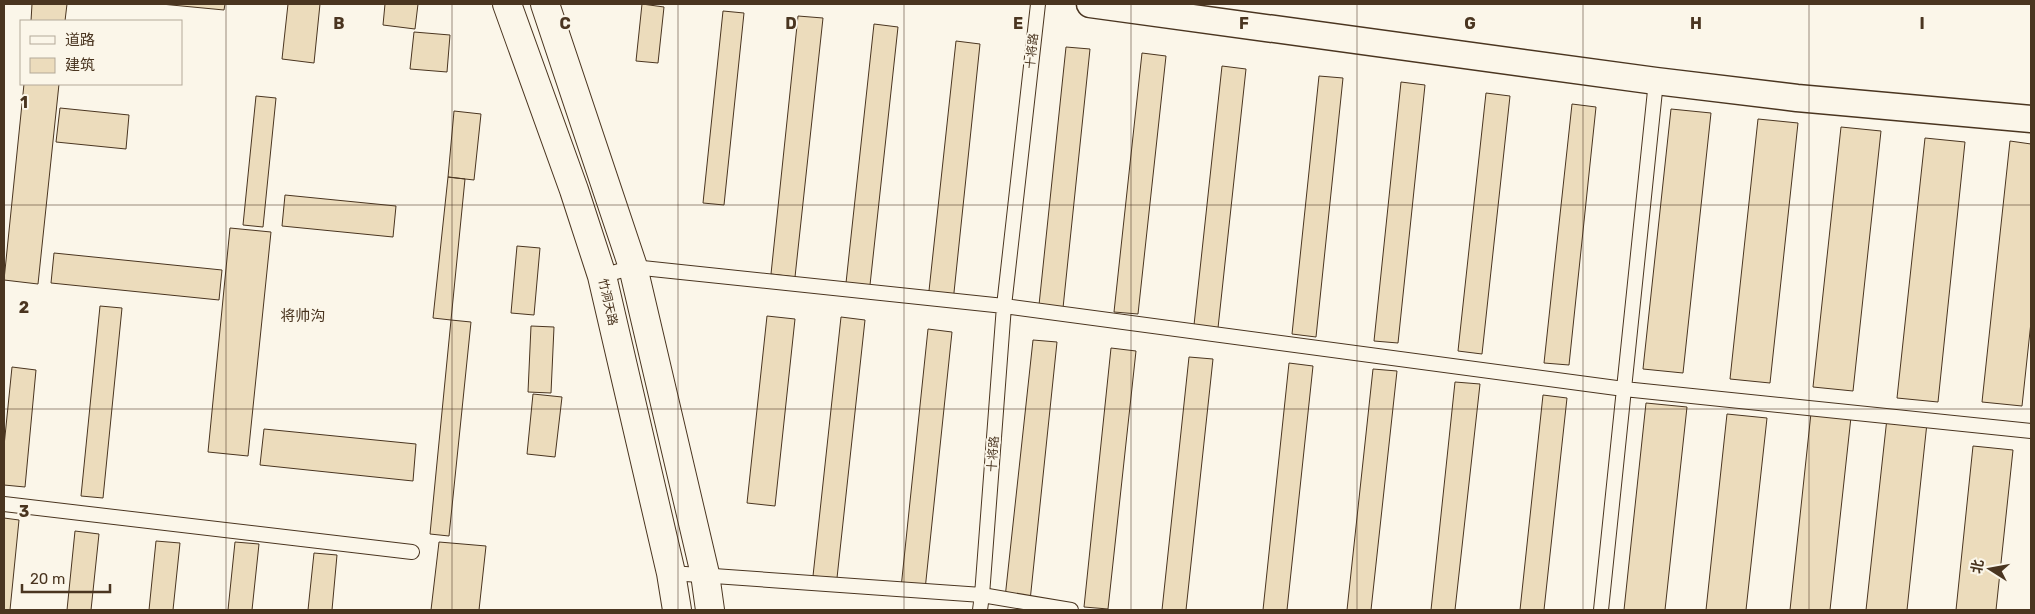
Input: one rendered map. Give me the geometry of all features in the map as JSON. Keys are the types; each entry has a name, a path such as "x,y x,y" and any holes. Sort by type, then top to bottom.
{"main road":[{"name":"竹洞天路","path":"507,4 574,190 602,276 671,573 677,610"},
{"path":"545,4 633,267 705,574 710,610"}],"street":[{"path":"1090,4 1656,81 1807,99 2031,119"}],"lane":[{"name":"十将路","path":"980,610 1004,306 1038,4"},
{"path":"1600,610 1656,81"},
{"path":"602,276 633,267 1004,306 1624,389 2031,431"},
{"path":"4,504 412,552"},
{"path":"671,573 982,595 1071,610"}],"building":[{"path":"32,4 67,4 65,20 31,20"},
{"path":"161,4 225,4 224,10"},
{"path":"288,4 320,4 314,63 282,59"},
{"path":"385,4 418,4 415,29 383,25"},
{"path":"642,4 664,7 658,63 636,61"},
{"path":"723,11 744,13 724,205 703,203"},
{"path":"798,16 823,18 795,277 771,274"},
{"path":"874,24 898,27 870,285 846,283"},
{"path":"414,32 450,35 447,72 410,69"},
{"path":"956,41 980,44 953,302 928,300"},
{"path":"1066,47 1090,49 1063,308 1039,305"},
{"path":"1142,53 1166,56 1138,314 1114,312"},
{"path":"1222,66 1246,69 1218,328 1194,325"},
{"path":"1319,76 1343,78 1316,337 1292,334"},
{"path":"1401,82 1425,85 1398,343 1374,341"},
{"path":"24,85 59,85 38,284 4,280"},
{"path":"1486,93 1510,96 1482,354 1458,351"},
{"path":"256,96 276,98 263,227 243,225"},
{"path":"1572,104 1596,107 1569,365 1544,363"},
{"path":"60,108 129,115 126,149 56,142"},
{"path":"1671,109 1711,113 1683,373 1643,369"},
{"path":"454,111 481,114 474,180 448,177"},
{"path":"1758,119 1798,123 1770,383 1730,379"},
{"path":"1841,127 1881,131 1853,391 1813,387"},
{"path":"1925,138 1965,142 1938,402 1897,398"},
{"path":"2010,141 2031,144 2031,322 2022,406 1982,402"},
{"path":"448,177 465,179 451,320 433,318"},
{"path":"285,195 396,206 393,237 282,226"},
{"path":"230,228 271,232 248,456 208,452"},
{"path":"517,246 540,248 534,315 511,313"},
{"path":"54,253 222,270 219,300 51,283"},
{"path":"100,306 122,308 103,498 81,496"},
{"path":"767,316 795,319 775,506 747,503"},
{"path":"841,317 865,320 837,578 813,576"},
{"path":"451,320 471,322 449,536 430,534"},
{"path":"531,326 554,327 551,393 528,392"},
{"path":"928,329 952,332 925,590 901,588"},
{"path":"1033,340 1057,342 1030,601 1005,598"},
{"path":"1111,348 1136,351 1108,609 1084,607"},
{"path":"1189,357 1213,359 1186,610 1162,610"},
{"path":"1289,363 1313,366 1287,610 1263,610"},
{"path":"12,367 36,370 25,487 4,485 4,446"},
{"path":"1373,369 1397,371 1371,610 1347,610"},
{"path":"1455,382 1480,384 1455,610 1431,610"},
{"path":"533,394 562,397 555,457 527,454"},
{"path":"1543,395 1567,398 1544,610 1520,610"},
{"path":"1646,403 1687,407 1665,610 1624,610"},
{"path":"1811,413 1851,417 1830,610 1790,610"},
{"path":"1727,414 1767,418 1746,610 1706,610"},
{"path":"1887,418 1927,423 1907,610 1866,610"},
{"path":"264,429 416,444 413,481 260,465"},
{"path":"1973,446 2013,450 1996,610 1956,610"},
{"path":"4,518 19,520 10,610 4,610"},
{"path":"75,531 99,534 91,610 67,610"},
{"path":"156,541 180,543 173,610 149,610"},
{"path":"235,542 259,544 252,610 228,610"},
{"path":"439,542 486,546 479,610 431,610"},
{"path":"314,553 337,555 332,610 308,610"}],"district":[{"name":"将帅沟","path":"303,316"}]}
